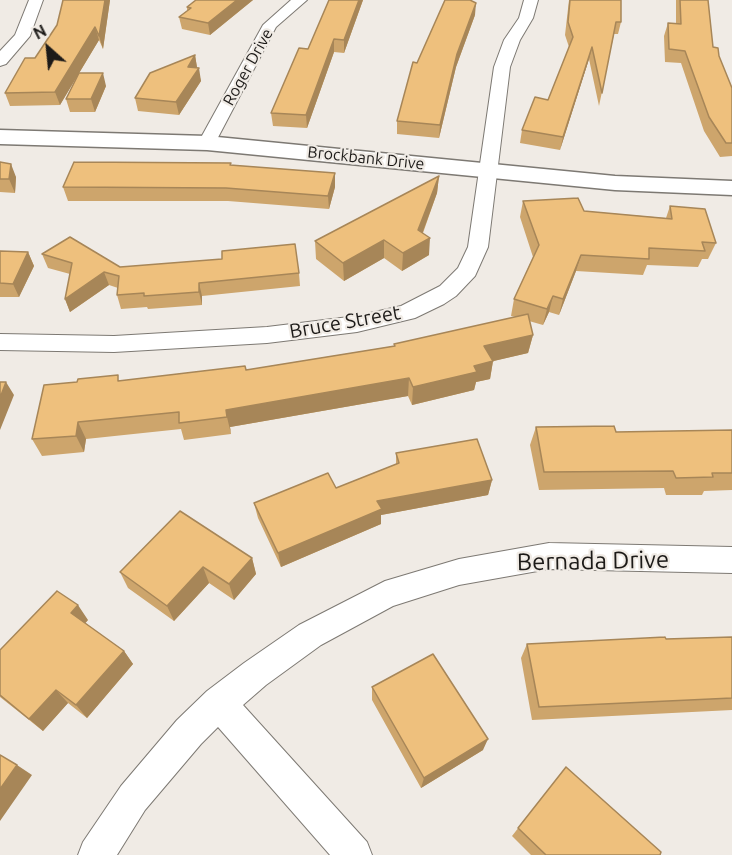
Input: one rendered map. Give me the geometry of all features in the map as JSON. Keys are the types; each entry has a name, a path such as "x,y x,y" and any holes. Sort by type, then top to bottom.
{"street":[{"path":"0,62 22,36 36,0"},
{"name":"Roger Drive","path":"207,143 270,26 282,13 300,0"},
{"name":"Bruce Street","path":"0,342 114,344 217,339 357,324 407,312 448,291 467,271 478,247 504,58 526,18 531,0"},
{"name":"Brockbank Drive","path":"0,137 207,143 615,183 732,188"},
{"name":"Bernada Drive","path":"96,855 133,798 189,732 219,703 282,654 345,615 385,595 459,572 549,556 732,560"},
{"path":"219,703 354,855"}],"building":[{"path":"63,0 105,0 99,36 95,27 55,92 5,93 25,58 35,58 57,25"},
{"path":"196,0 237,0 208,23 179,17 191,8 187,7"},
{"path":"329,0 359,0 344,40 334,39 306,115 271,113 299,48 308,49"},
{"path":"445,0 470,0 476,3 457,54 440,125 397,121 413,62 417,63"},
{"path":"570,0 621,0 621,22 616,22 602,93 592,47 563,137 522,130 535,97 548,100 573,37 568,22"},
{"path":"680,0 708,0 713,47 718,48 732,88 732,143 726,143 709,117 685,51 669,49 668,23 681,24"},
{"path":"195,55 188,67 199,68 176,102 135,98 150,73"},
{"path":"79,73 103,73 91,99 66,99"},
{"path":"0,162 11,164 9,179 0,179"},
{"path":"74,162 231,163 230,165 335,173 328,196 226,188 63,187"},
{"path":"439,176 418,230 430,238 403,253 384,240 343,263 315,241"},
{"path":"578,198 584,211 672,219 670,206 705,209 716,243 702,242 705,251 649,248 649,259 581,255 563,299 553,296 547,309 514,299 539,245 523,201"},
{"path":"70,237 120,267 222,259 222,251 295,244 299,273 199,283 199,292 144,296 144,293 117,295 119,276 104,272 65,299 72,263 42,254"},
{"path":"0,251 28,252 13,284 0,283"},
{"path":"528,314 533,335 484,346 493,361 474,366 477,372 413,387 409,378 226,410 227,417 179,423 179,412 78,422 76,436 32,439 44,385 118,375 118,381 245,366 246,370 395,346 394,344"},
{"path":"0,382 6,382 0,398"},
{"path":"614,426 616,432 732,430 732,473 712,473 713,477 676,478 673,471 544,472 536,427"},
{"path":"477,439 492,480 377,501 382,509 278,553 254,503 328,473 336,488 399,463 396,453"},
{"path":"180,511 252,558 229,584 203,567 167,606 120,572"},
{"path":"57,591 78,605 71,613 124,651 76,705 56,690 29,719 0,695 0,650"},
{"path":"665,637 666,639 732,637 732,698 539,707 527,644"},
{"path":"433,654 488,739 424,778 372,687"},
{"path":"0,755 17,765 0,789"},
{"path":"566,767 661,852 660,855 546,855 518,828"}]}
